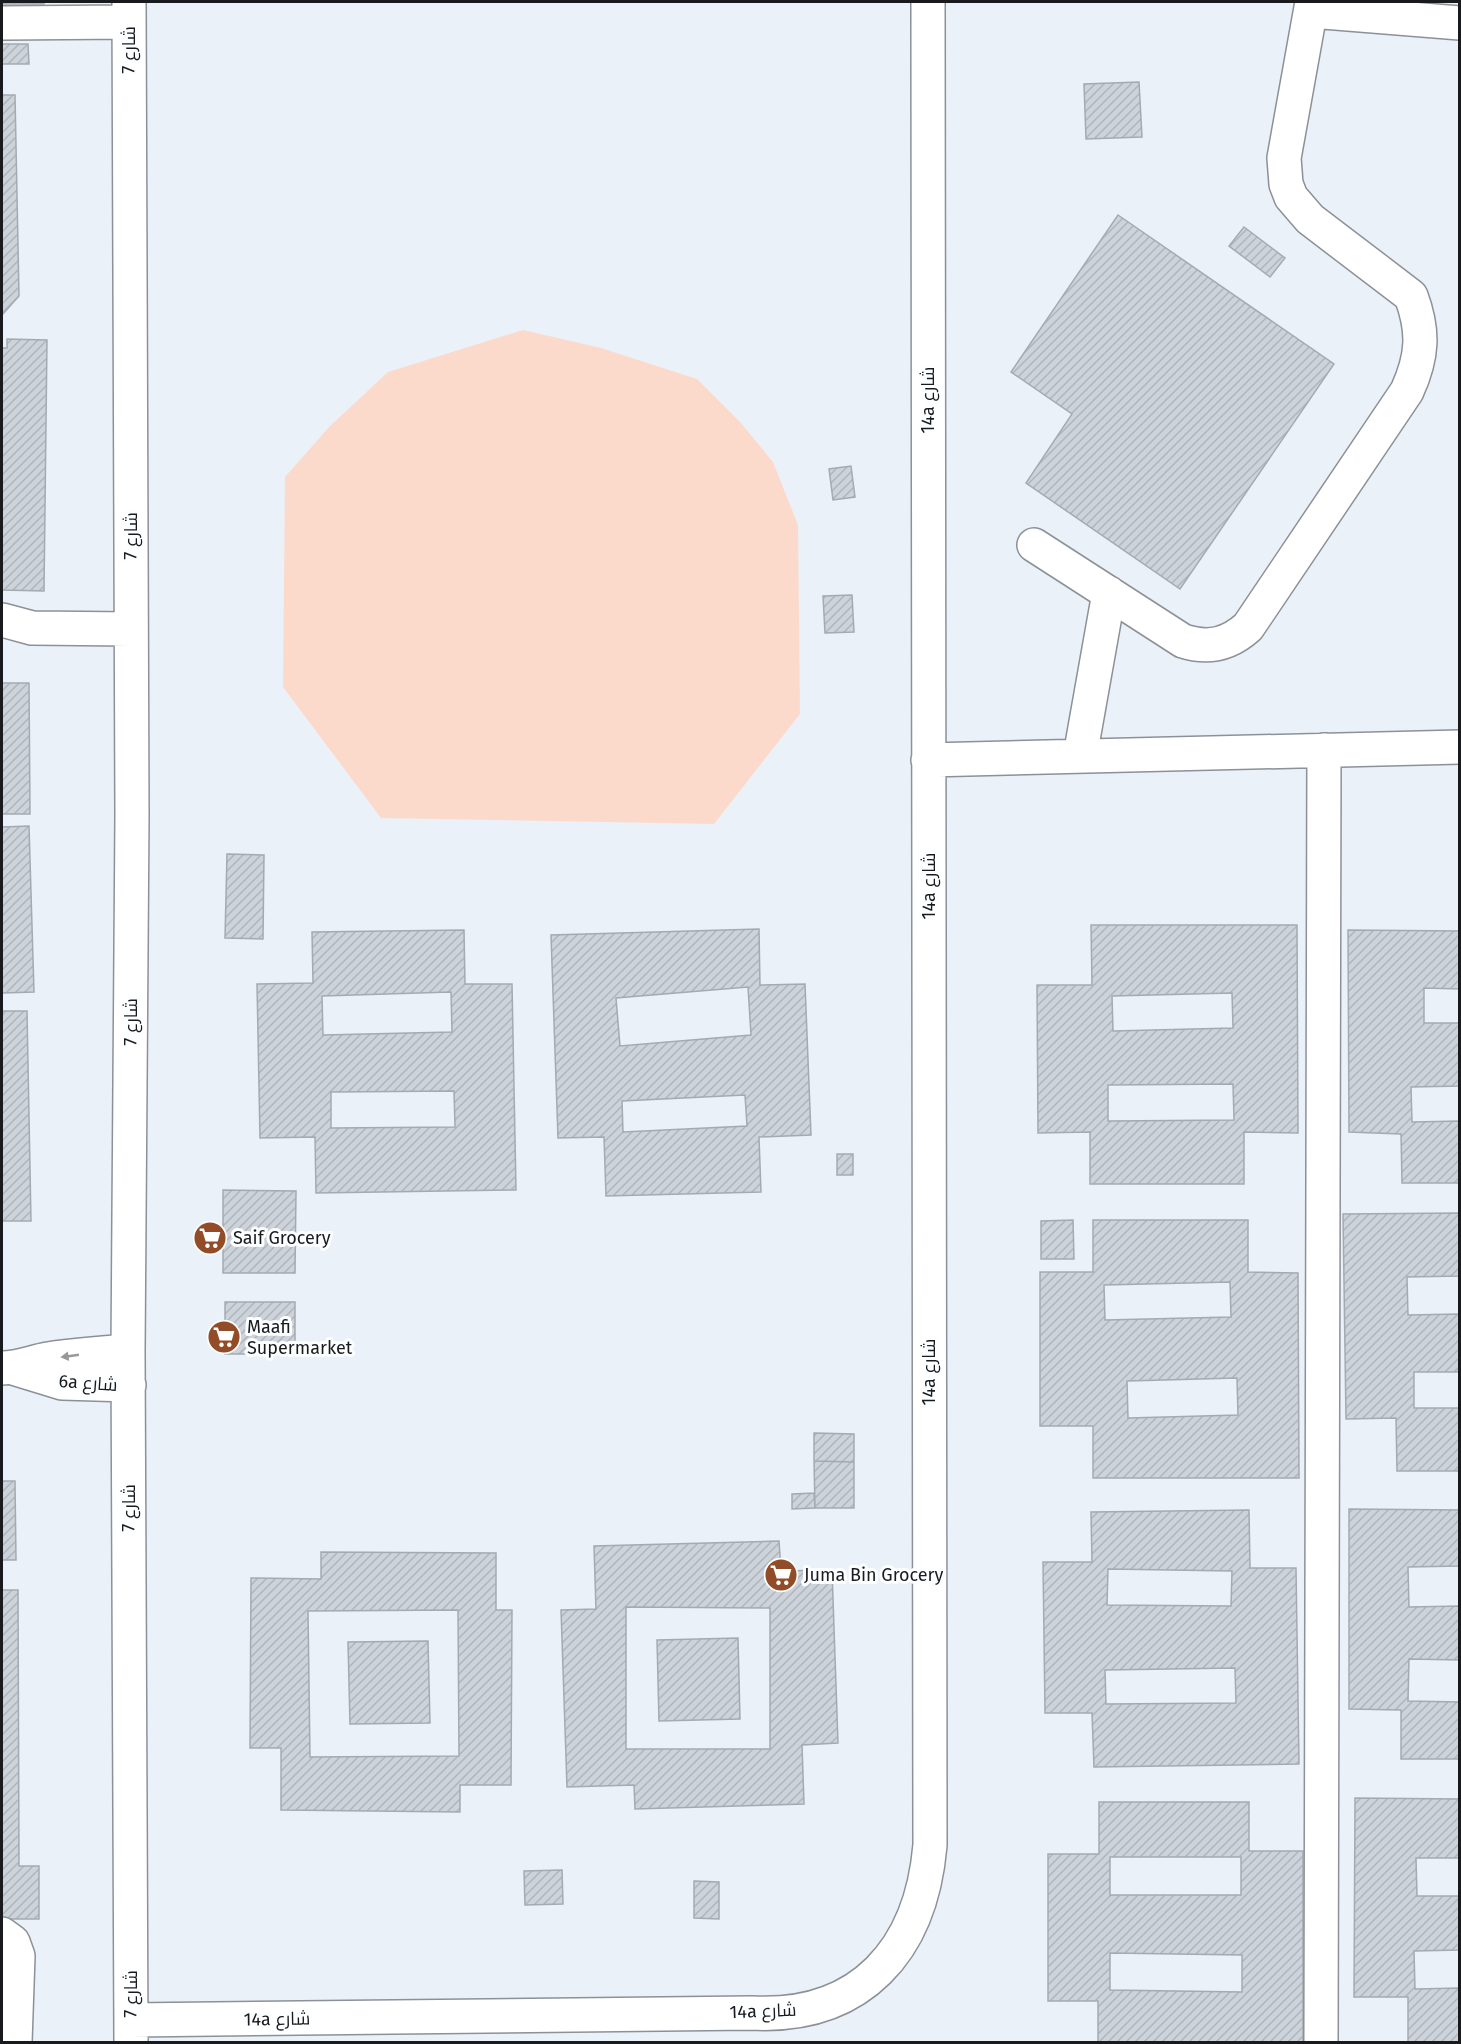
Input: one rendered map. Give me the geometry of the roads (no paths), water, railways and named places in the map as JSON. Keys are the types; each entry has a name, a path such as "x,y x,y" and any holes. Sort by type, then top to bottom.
{"street":[{"name":"14a شارع","path":"131,2031 786,2013 821,2006 861,1986 891,1957 916,1914 924,1890 930,1845 928,2"},
{"path":"1034,545 1183,641 1198,646 1213,646 1238,636 1248,627 1401,401 1416,372 1420,352 1417,314 1410,296 1310,219 1291,197 1286,184 1284,158 1311,6 1460,23"},
{"path":"2,23 129,12"},
{"name":"شارع 7","path":"129,12 131,630 128,1351 131,2031"},
{"path":"1080,756 1109,593"},
{"path":"2,620 32,628 131,630"},
{"path":"928,760 1460,747"},
{"path":"1321,2042 1324,750"},
{"name":"6a شارع","path":"7,1368 74,1355 128,1351"},
{"name":"6a شارع","path":"7,1368 62,1383 129,1385"},
{"path":"2,1934 13,1942 18,1956 15,2043"}],"place":[{"name":"Saif Grocery","path":"210,1238"},
{"name":"Maafi Supermarket","path":"224,1337"},
{"name":"Juma Bin Grocery","path":"781,1575"}]}
